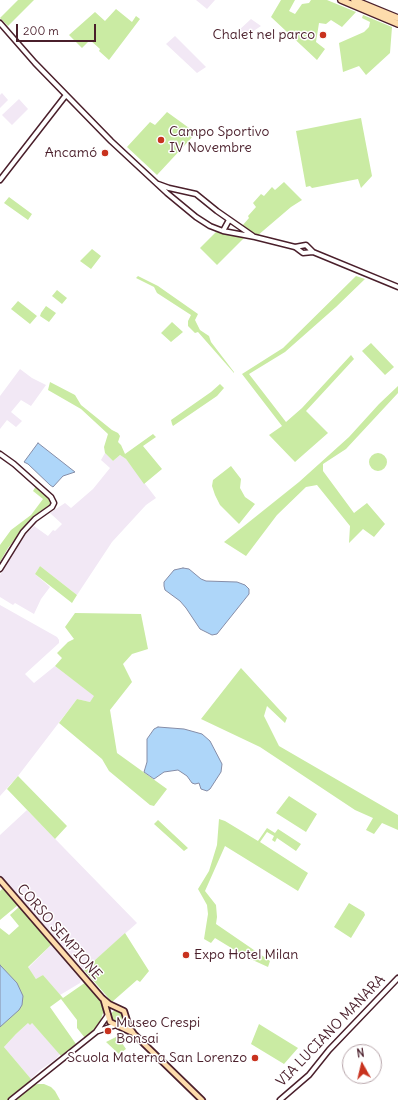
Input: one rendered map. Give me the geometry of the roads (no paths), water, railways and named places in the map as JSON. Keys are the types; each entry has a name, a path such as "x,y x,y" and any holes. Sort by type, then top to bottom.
{"highway":[{"path":"341,0 398,24"},
{"path":"354,0 398,18"}],"main road":[{"name":"CORSO SEMPIONE","path":"0,880 102,998 109,1004 116,1007"},
{"name":"CORSO SEMPIONE","path":"102,998 108,1014"},
{"path":"134,1034 110,1022 108,1014 110,1010 116,1007 124,1011 129,1027 134,1034 202,1100"},
{"path":"117,1025 122,1023 125,1017"}],"street":[{"path":"0,23 35,63 111,141 167,194 196,217 210,226 223,231 295,247 306,246 307,250 398,287"},
{"path":"0,180 66,95"},
{"path":"156,183 169,188 196,194 229,220 255,237"},
{"path":"167,194 169,188"},
{"path":"223,231 229,220"},
{"path":"300,251 302,246"},
{"path":"295,247 303,253 307,250"},
{"path":"0,454 14,464 51,497 54,502 53,506 34,519 23,532 0,569"},
{"name":"VIA LUCIANO MANARA","path":"280,1100 309,1075 328,1050 398,978"},
{"path":"11,1100 96,1032 108,1014"},
{"path":"96,1032 117,1025"}],"water":[{"path":"38,443 75,472 63,476 53,487 50,485 24,462"},
{"path":"183,568 189,569 201,579 206,581 237,582 245,585 249,589 249,594 217,634 212,635 200,629 180,601 165,590 164,582 174,570"},
{"path":"158,727 184,729 202,734 210,741 222,764 221,772 210,789 207,791 201,789 199,783 192,783 187,776 178,770 164,772 154,779 144,772 147,762 147,739 154,729"},
{"path":"0,965 17,983 23,996 22,1005 19,1010 0,1027"}],"place":[{"name":"Chalet nel parco","path":"323,35"},
{"name":"Campo Sportivo IV Novembre","path":"161,140"},
{"name":"Ancamó","path":"105,153"},
{"name":"Expo Hotel Milan","path":"186,955"},
{"name":"Museo Crespi Bonsai","path":"108,1031"},
{"name":"Scuola Materna San Lorenzo","path":"255,1058"}]}
